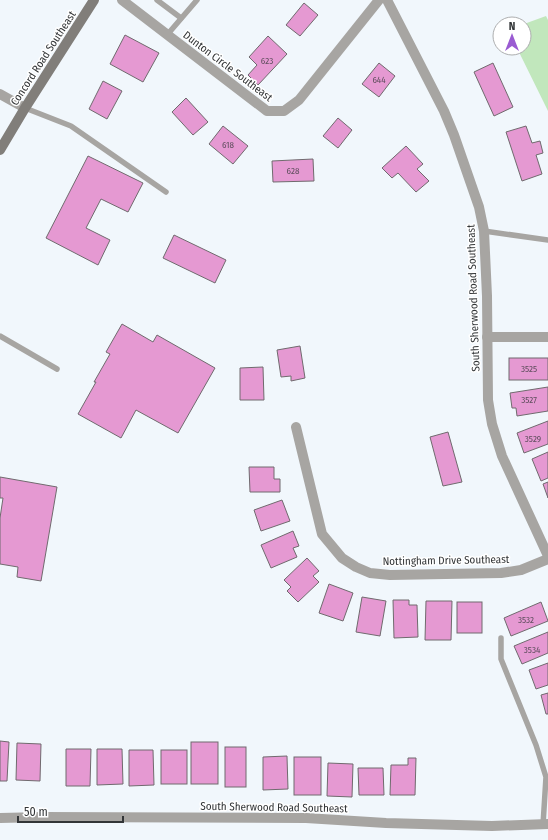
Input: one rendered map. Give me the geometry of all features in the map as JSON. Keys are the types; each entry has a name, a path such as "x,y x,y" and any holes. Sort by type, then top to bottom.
{"street":[{"name":"Concord Road Southeast","path":"0,150 94,0"},
{"name":"Dunton Circle Southeast","path":"122,0 267,111 284,110 300,100 379,0"},
{"name":"South Sherwood Road Southeast","path":"387,0 447,117 479,207 484,231 488,400 492,424 502,456 548,556"},
{"path":"0,94 25,108"},
{"path":"487,337 548,337"},
{"name":"Nottingham Drive Southeast","path":"296,428 322,534 342,558 356,567 370,573 390,574 501,573 521,570 548,559"},
{"name":"South Sherwood Road Southeast","path":"0,818 306,818 386,823 492,826 546,824"}],"lane":[{"path":"156,0 181,18"},
{"path":"167,35 197,0"},
{"path":"25,108 71,126 166,192"},
{"path":"484,231 548,240"},
{"path":"0,336 57,369"},
{"path":"501,638 501,659 536,745 546,777 546,824"}],"green space":[{"path":"546,16 548,20 548,111 521,56 532,56 532,21"}],"building":[{"path":"304,3 318,15 300,36 286,25"},
{"path":"125,35 159,53 143,82 110,64"},
{"path":"268,36 287,54 258,85 248,75 257,65 249,57"},
{"path":"379,63 395,76 379,97 362,84"},
{"path":"493,63 513,107 494,116 474,72"},
{"path":"103,81 122,91 107,119 89,109"},
{"path":"186,98 208,122 193,135 172,112"},
{"path":"338,118 352,130 338,148 323,136"},
{"path":"223,126 248,146 233,164 209,144"},
{"path":"526,126 532,143 540,141 543,153 536,155 542,174 522,181 506,132"},
{"path":"406,146 423,164 417,169 429,181 416,192 398,173 392,178 382,168"},
{"path":"88,156 143,183 128,212 101,199 86,228 110,240 98,265 46,238"},
{"path":"313,159 314,181 273,182 272,161"},
{"path":"174,235 226,260 215,283 163,258"},
{"path":"122,324 153,342 157,335 215,368 178,433 136,410 121,438 78,414 110,354 106,352"},
{"path":"300,346 305,378 291,381 291,376 281,377 277,350"},
{"path":"509,358 548,358 548,380 509,380"},
{"path":"263,367 264,400 240,400 240,368"},
{"path":"548,387 548,411 517,416 516,408 512,408 510,393"},
{"path":"548,421 548,444 524,453 517,433"},
{"path":"448,432 462,482 443,486 430,437"},
{"path":"548,452 548,478 541,481 532,459"},
{"path":"249,467 274,467 274,479 280,479 280,492 250,492"},
{"path":"0,477 57,487 41,581 17,577 18,567 0,564 0,518 3,498 0,498"},
{"path":"548,482 548,498 543,484"},
{"path":"282,500 290,521 261,531 254,510"},
{"path":"293,531 299,546 293,548 297,557 271,568 261,545"},
{"path":"307,558 319,571 313,576 319,582 298,602 287,591 291,587 284,580"},
{"path":"329,584 353,593 343,621 319,613"},
{"path":"362,597 386,601 380,636 356,632"},
{"path":"393,600 409,600 409,605 417,605 418,637 394,638"},
{"path":"426,601 452,601 451,640 425,640"},
{"path":"457,602 482,602 482,633 457,633"},
{"path":"541,602 548,621 511,636 504,618"},
{"path":"548,632 548,653 522,664 514,646"},
{"path":"548,663 548,685 536,689 529,670"},
{"path":"548,693 548,714 546,714 541,695"},
{"path":"0,741 9,742 7,781 0,781"},
{"path":"191,742 218,742 218,784 191,784"},
{"path":"17,743 41,744 40,781 16,780"},
{"path":"225,747 246,747 246,787 225,787"},
{"path":"66,749 91,749 90,786 66,786"},
{"path":"97,749 122,749 123,784 97,785"},
{"path":"129,750 153,750 154,785 129,786"},
{"path":"161,750 187,750 187,784 161,784"},
{"path":"287,756 288,789 263,790 263,757"},
{"path":"294,757 321,757 321,795 294,795"},
{"path":"408,758 416,758 415,795 390,795 391,765 408,765"},
{"path":"328,763 353,764 352,797 327,796"},
{"path":"358,768 383,768 384,795 359,795"}]}
